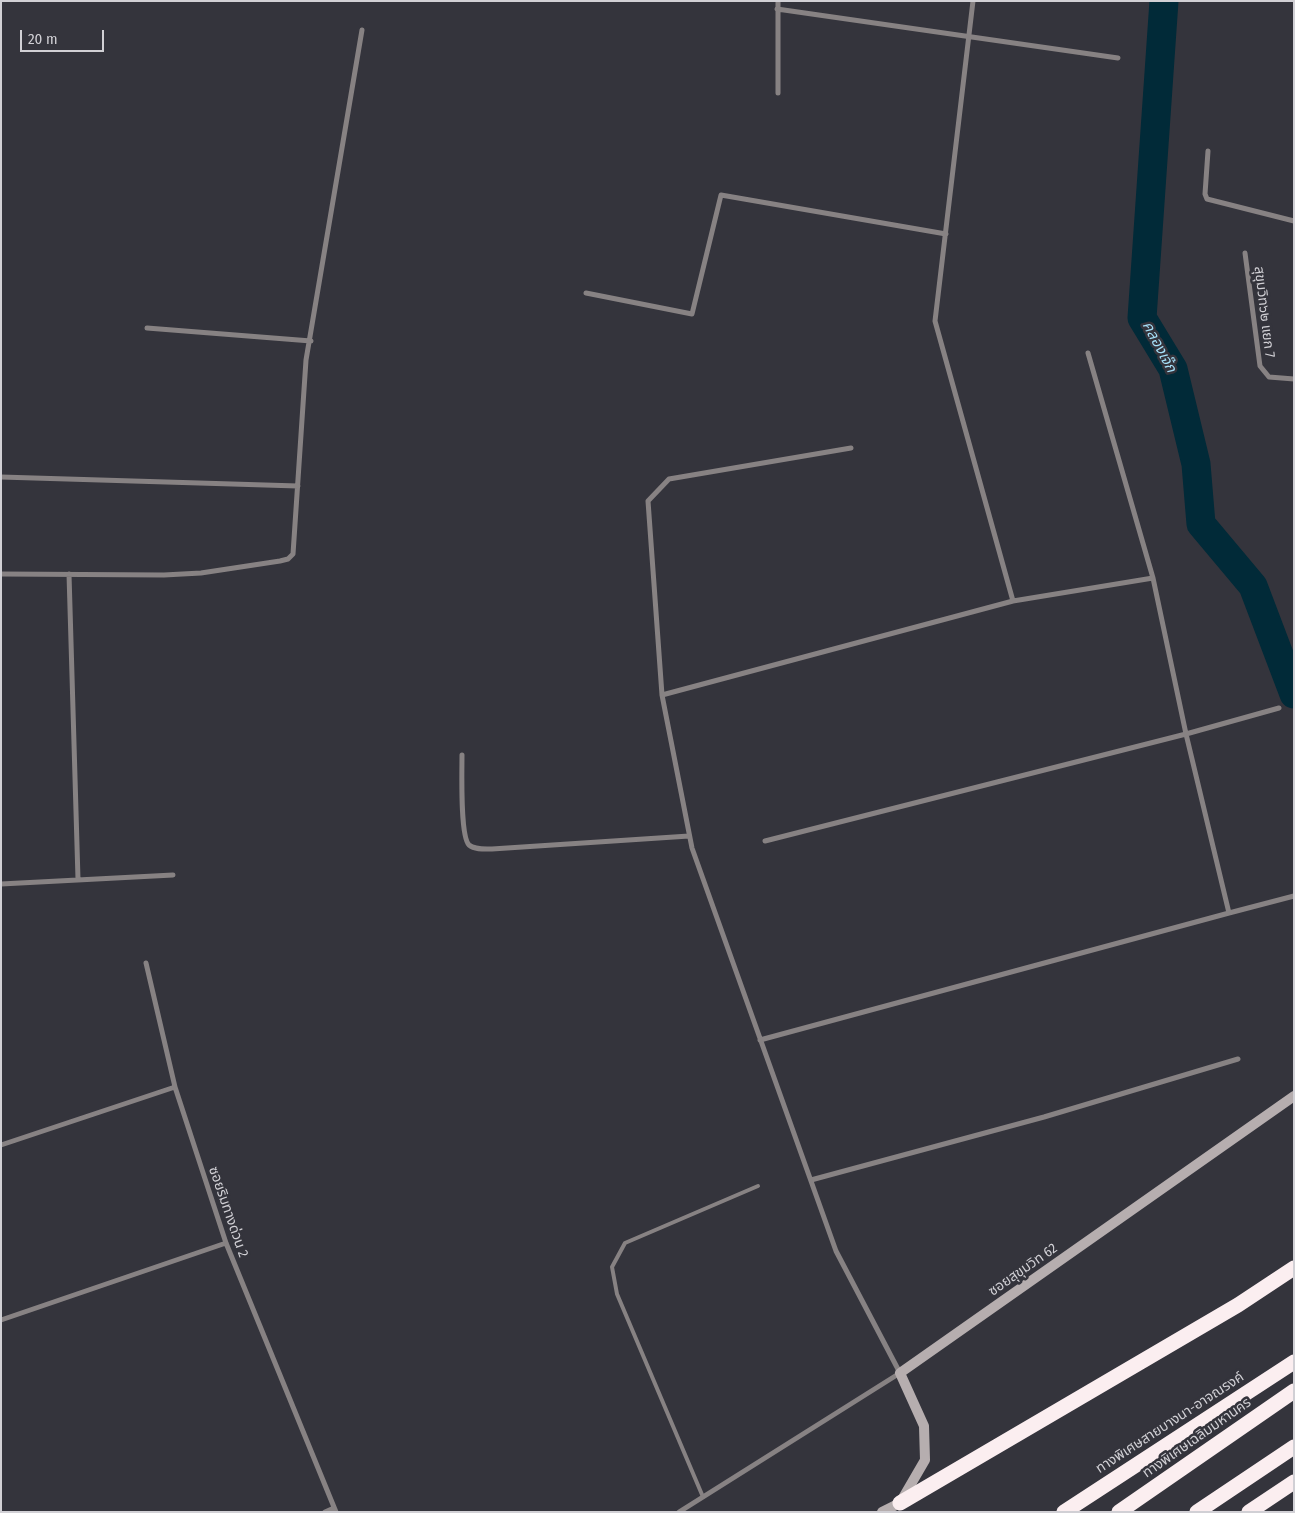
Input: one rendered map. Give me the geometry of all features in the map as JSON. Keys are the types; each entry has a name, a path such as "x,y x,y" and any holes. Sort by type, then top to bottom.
{"highway":[{"path":"900,1503 1238,1305 1294,1268"},
{"name":"ทางพิเศษสายบางนา-อาจณรงค์","path":"1064,1512 1294,1362"},
{"name":"ทางพิเศษเฉลิมมหานคร","path":"1119,1512 1294,1391"},
{"path":"1197,1512 1294,1447"},
{"path":"1249,1512 1294,1482"},
{"path":"1255,1512 1279,1492"}],"street":[{"path":"778,1 778,93"},
{"path":"972,1 936,321 1013,601"},
{"path":"777,9 1118,58"},
{"path":"1,574 201,573 288,559 294,550 306,360 311,341 362,30"},
{"path":"1208,151 1205,194 1207,199 1294,221"},
{"path":"586,293 692,314 721,195 946,234"},
{"name":"สุขุมวิท๖๒ แยก 7","path":"1245,253 1260,366 1269,377 1294,379"},
{"path":"147,328 311,341"},
{"path":"1088,353 1152,578 1186,734 1229,913"},
{"path":"851,448 668,479 648,501 662,696 692,848 836,1251 900,1374 924,1426 925,1460 900,1503 882,1512"},
{"path":"1,477 298,486"},
{"path":"69,574 78,880"},
{"path":"662,696 1013,601 1152,578"},
{"path":"765,841 1186,734 1279,708"},
{"path":"462,756 466,840 475,848 492,849 689,836"},
{"path":"1,884 173,875"},
{"path":"760,1040 1294,896"},
{"name":"ซอยริมทางด่วน 2","path":"146,963 175,1087 226,1243 335,1510"},
{"path":"811,1180 1044,1117 1238,1059"},
{"path":"1,1145 175,1087"},
{"name":"ซอยสุขุมวิท 62","path":"900,1374 1294,1096"},
{"path":"1,1320 226,1243"},
{"path":"679,1512 900,1374"},
{"path":"324,1512 335,1510"}],"lane":[{"path":"703,1497 617,1294 612,1267 624,1243 758,1186"}],"waterway":[{"name":"คลองเจ๊ก","path":"1164,1 1142,318 1173,369 1196,464 1201,524 1253,586 1294,694"}]}
